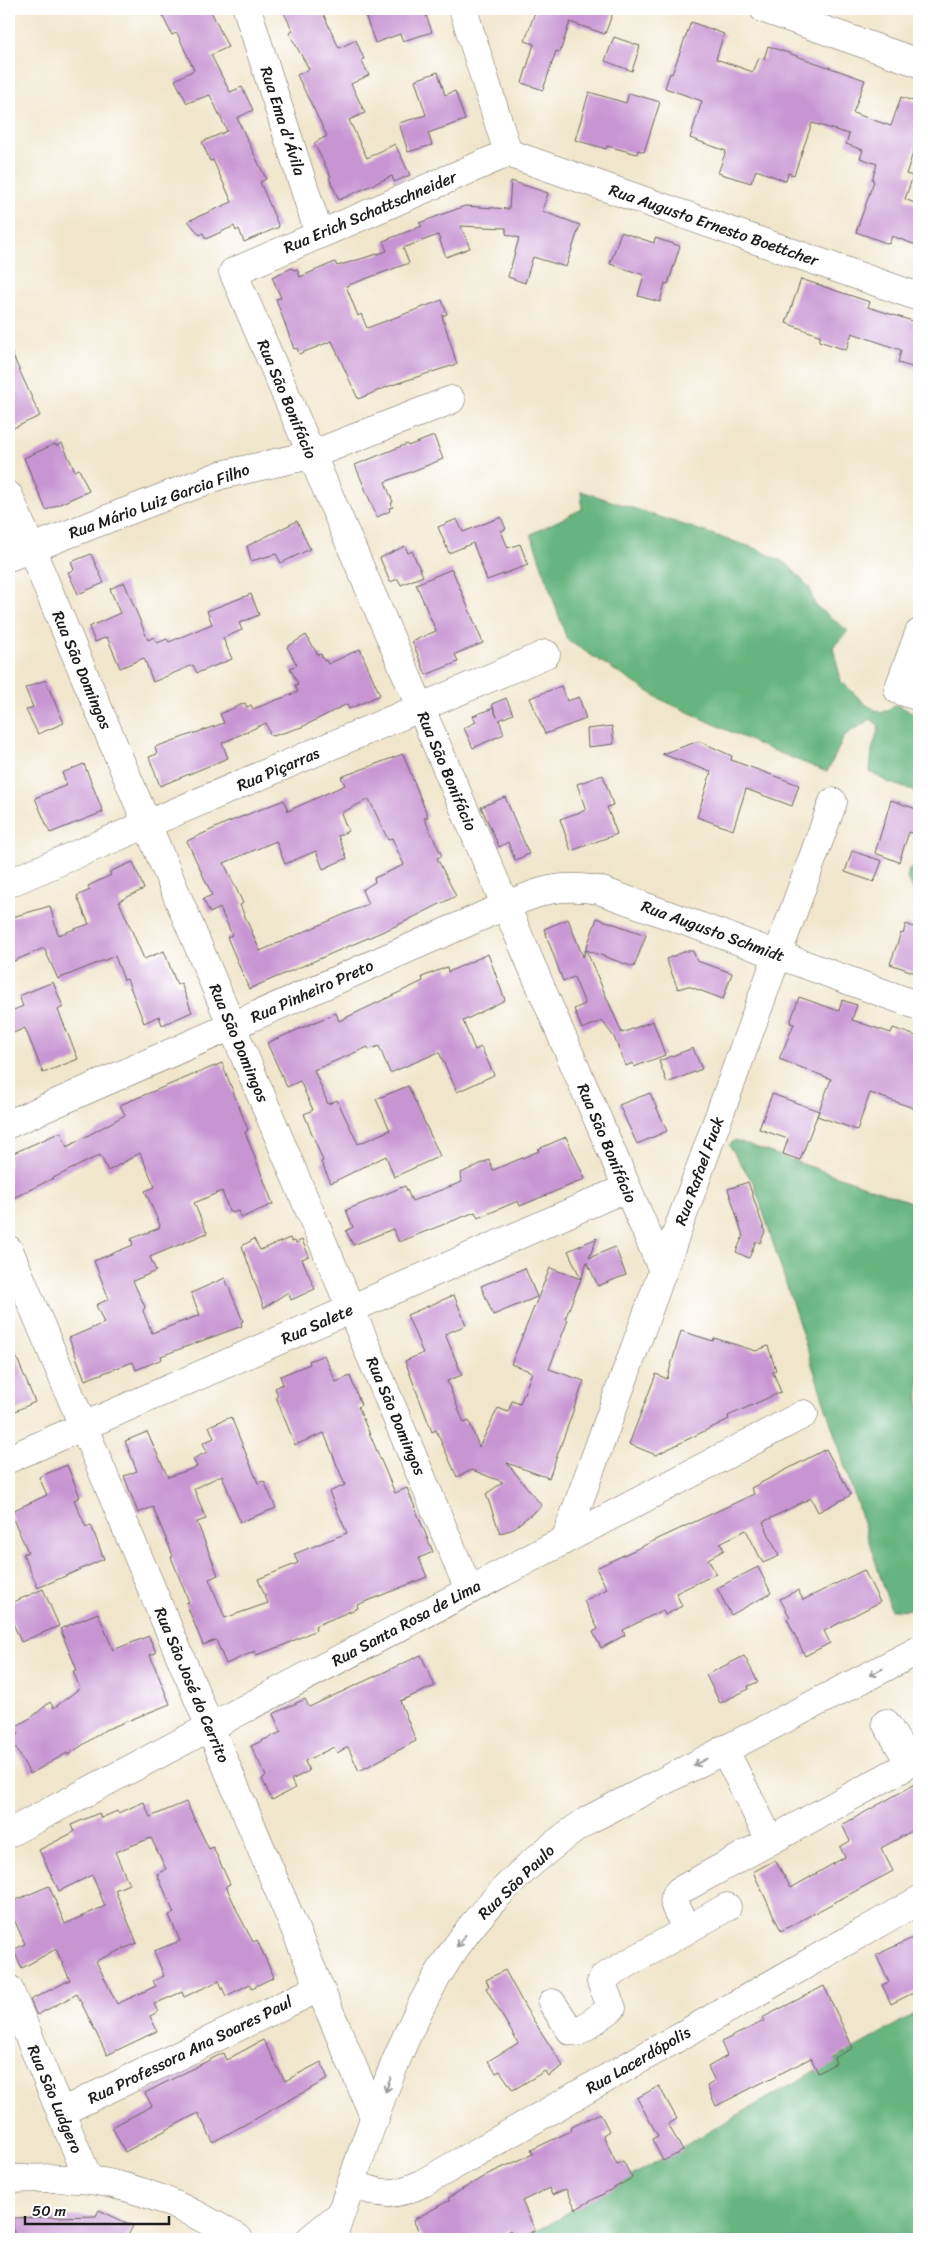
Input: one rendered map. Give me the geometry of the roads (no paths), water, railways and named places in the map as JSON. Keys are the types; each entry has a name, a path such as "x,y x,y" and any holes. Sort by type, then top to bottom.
{"street":[{"name":"Rua Ema d'Ávila","path":"247,9 319,234"},
{"path":"463,9 508,153"},
{"path":"764,9 919,63"},
{"name":"Rua Erich Schattschneider","path":"233,272 508,153"},
{"name":"Rua Augusto Ernesto Boettcher","path":"508,153 919,297"},
{"name":"Rua São Bonifácio","path":"233,272 662,1271"},
{"name":"Rua Mário Luiz Garcia Filho","path":"20,553 221,475 311,455 451,400"},
{"name":"Rua São Domingos","path":"9,496 20,553 147,824 470,1590"},
{"path":"919,633 898,690 919,697"},
{"name":"Rua Piçarras","path":"9,883 546,654"},
{"name":"Rua Rafael Fuck","path":"565,1540 833,802"},
{"name":"Rua Augusto Schmidt","path":"505,906 554,888 577,887 599,890 919,1006"},
{"name":"Rua Pinheiro Preto","path":"9,1124 505,906"},
{"name":"Rua Salete","path":"9,1459 626,1188"},
{"name":"Rua São José do Cerrito","path":"9,1250 375,2119"},
{"name":"Rua Santa Rosa de Lima","path":"9,1833 804,1414"},
{"name":"Rua São Paulo","path":"336,2227 375,2119 409,2033 436,1980 473,1924 501,1892 542,1853 588,1820 919,1650"},
{"path":"688,1929 673,1902 674,1896 679,1891 901,1769 906,1763 906,1757 886,1723"},
{"path":"724,1749 770,1840"},
{"name":"Rua Lacerdópolis","path":"352,2183 370,2191 388,2194 404,2192 423,2183 919,1900"},
{"path":"552,2003 571,2032 578,2032 612,2008 612,2004 601,1982 604,1976 727,1907"},
{"name":"Rua Professora Ana Soares Paul","path":"60,2112 319,1988"},
{"name":"Rua São Ludgero","path":"9,1989 89,2180"},
{"path":"9,2178 89,2180 140,2191 193,2212 224,2235"},
{"path":"310,2239 336,2227"}]}
